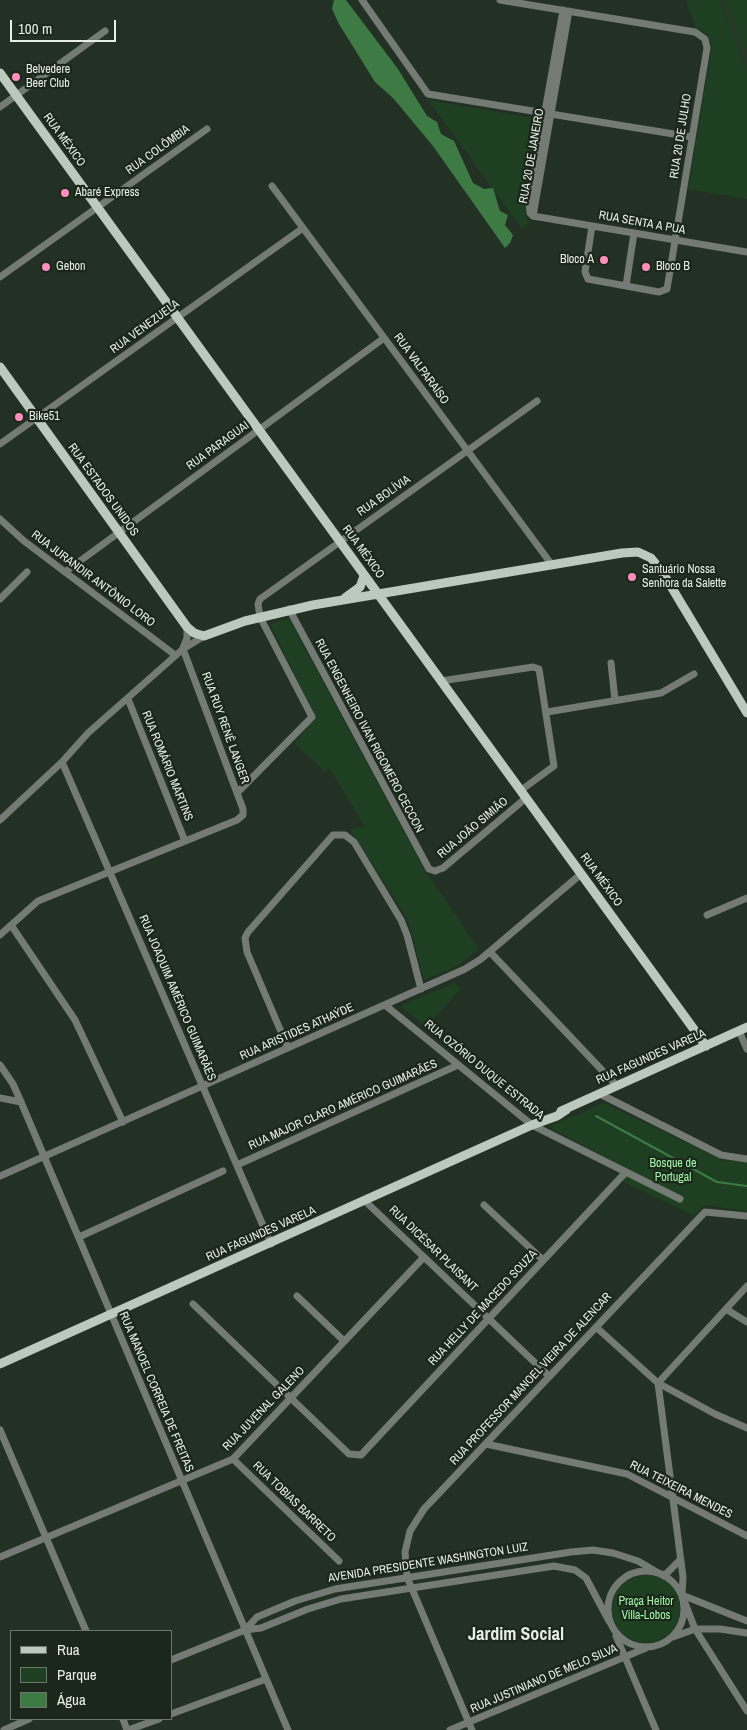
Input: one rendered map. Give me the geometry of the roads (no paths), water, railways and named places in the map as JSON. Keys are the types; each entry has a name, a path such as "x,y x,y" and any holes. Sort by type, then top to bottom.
{"main road":[{"name":"RUA MÉXICO","path":"0,73 706,1046"},
{"name":"RUA ESTADOS UNIDOS","path":"0,367 187,626 194,633 204,636"},
{"path":"204,636 289,609 622,553 645,554 663,573 747,713"},
{"path":"341,600 358,590 364,576"},
{"name":"RUA FAGUNDES VARELA","path":"0,1364 112,1316 532,1125 558,1116 566,1110 600,1094 743,1029"}],"street":[{"path":"362,0 428,94 692,137"},
{"path":"500,0 566,11"},
{"name":"RUA 20 DE JANEIRO","path":"533,216 548,113 566,11"},
{"name":"RUA 20 DE JULHO","path":"566,11 694,32 704,37 707,48 676,240 665,291 626,286"},
{"path":"0,107 105,32"},
{"name":"RUA COLÔMBIA","path":"0,277 207,129"},
{"name":"RUA VALPARAÍSO","path":"272,186 552,565"},
{"name":"RUA SENTA A PUA","path":"533,216 747,252"},
{"path":"592,226 586,276 592,281 626,286 634,233"},
{"name":"RUA VENEZUELA","path":"0,444 303,228"},
{"name":"RUA PARAGUAI","path":"65,572 384,338"},
{"name":"RUA BOLÍVIA","path":"260,617 258,604 265,595 537,401"},
{"name":"RUA JURANDIR ANTÔNIO LORO","path":"0,519 15,534 175,656"},
{"path":"0,599 27,572"},
{"name":"RUA ENGENHEIRO IVAN RIGOMERO CECCON","path":"289,609 427,867 432,871"},
{"path":"237,793 312,717 260,617"},
{"path":"183,649 187,638 187,626"},
{"path":"0,820 62,762 82,738 183,649 204,636"},
{"name":"RUA RUY RENÊ LANGER","path":"183,649 243,809 243,815 237,820 185,841"},
{"path":"610,663 615,700"},
{"path":"441,681 536,668 540,672 547,712 661,693 694,674"},
{"name":"RUA ROMÁRIO MARTINS","path":"128,699 185,841"},
{"name":"RUA JOÃO SIMIÃO","path":"432,871 443,868 554,766 547,712"},
{"name":"RUA JOAQUIM AMÉRICO GUIMARÃES","path":"62,762 271,1244"},
{"path":"288,1048 246,952 245,938 248,932 333,835 345,835 354,842 400,920 408,935 421,989"},
{"path":"0,935 38,901 185,841"},
{"name":"RUA ARISTIDES ATHAÝDE","path":"0,1176 465,969 490,952 581,874"},
{"path":"707,915 747,898"},
{"path":"11,924 75,1020 123,1122"},
{"path":"490,952 618,1086"},
{"name":"RUA OZÓRIO DUQUE ESTRADA","path":"385,1005 532,1125 680,1200"},
{"path":"743,1029 747,1049"},
{"name":"RUA MAJOR CLARO AMÉRICO GUIMARÃES","path":"237,1165 458,1064"},
{"name":"RUA MANOEL CORREIA DE FREITAS","path":"0,1065 13,1084 45,1157 288,1730"},
{"path":"600,1094 721,1155 747,1159"},
{"path":"0,1098 21,1102"},
{"path":"78,1237 223,1172"},
{"name":"RUA HELLY DE MACEDO SOUZA","path":"291,1398 350,1454 357,1456 364,1453 624,1173"},
{"name":"RUA DICÉSAR PLAISANT","path":"365,1201 550,1376"},
{"path":"484,1204 543,1260"},
{"name":"RUA PROFESSOR MANOEL VIEIRA DE ALENCAR","path":"472,1730 408,1577 404,1561 405,1547 410,1531 417,1518 705,1212 747,1216"},
{"name":"RUA JUVENAL GALENO","path":"0,1557 233,1459 424,1257"},
{"path":"671,1638 683,1618 683,1577 679,1561 658,1383 747,1286"},
{"path":"297,1296 344,1341"},
{"path":"193,1304 291,1398"},
{"path":"726,1309 747,1322"},
{"path":"596,1327 658,1383 747,1428"},
{"path":"0,1430 86,1630"},
{"name":"RUA TEIXEIRA MENDES","path":"486,1444 614,1470 672,1496 747,1536"},
{"name":"RUA TOBIAS BARRETO","path":"233,1459 339,1562"},
{"name":"AVENIDA PRESIDENTE WASHINGTON LUIZ","path":"245,1630 258,1617 309,1596 349,1585 582,1550 624,1555 646,1564 662,1575"},
{"path":"662,1575 679,1561"},
{"name":"AVENIDA PRESIDENTE WASHINGTON LUIZ","path":"245,1630 261,1628 308,1608 341,1599 547,1567 568,1567 586,1578 609,1621"},
{"path":"656,1730 609,1621 610,1596 625,1577 636,1572 648,1571 662,1575 675,1584 682,1595 695,1629 747,1711"},
{"path":"682,1595 747,1621"},
{"path":"614,1630 623,1639 634,1645 647,1647 660,1645 671,1638 695,1629 714,1628 747,1632"},
{"path":"172,1660 245,1630"},
{"name":"RUA JUSTINIANO DE MELO SILVA","path":"450,1730 647,1647"},
{"path":"172,1714 266,1679"},
{"path":"4,1730 26,1720"},
{"path":"128,1730 156,1720"},
{"path":"0,1727 11,1726"}],"water":[{"path":"334,0 346,0 398,69 427,116 437,122 441,134 454,141 473,183 484,189 493,188 500,211 508,215 505,225 513,235 510,243 505,248 433,146 393,98 375,82 339,24 332,9"}],"waterway":[{"path":"596,1116 717,1182 747,1186"}],"place":[{"name":"Belvedere Beer Club","path":"16,77"},
{"name":"Abaré Express","path":"65,193"},
{"name":"Bloco A","path":"604,260"},
{"name":"Gebon","path":"46,267"},
{"name":"Bloco B","path":"646,267"},
{"name":"Bike51","path":"19,417"},
{"name":"Santuário Nossa Senhora da Salette","path":"632,577"}],"district":[{"name":"Jardim Social","path":"516,1635"}],"park label":[{"name":"Bosque de Portugal","path":"673,1171"},
{"name":"Praça Heitor Villa-Lobos","path":"646,1609"}]}
